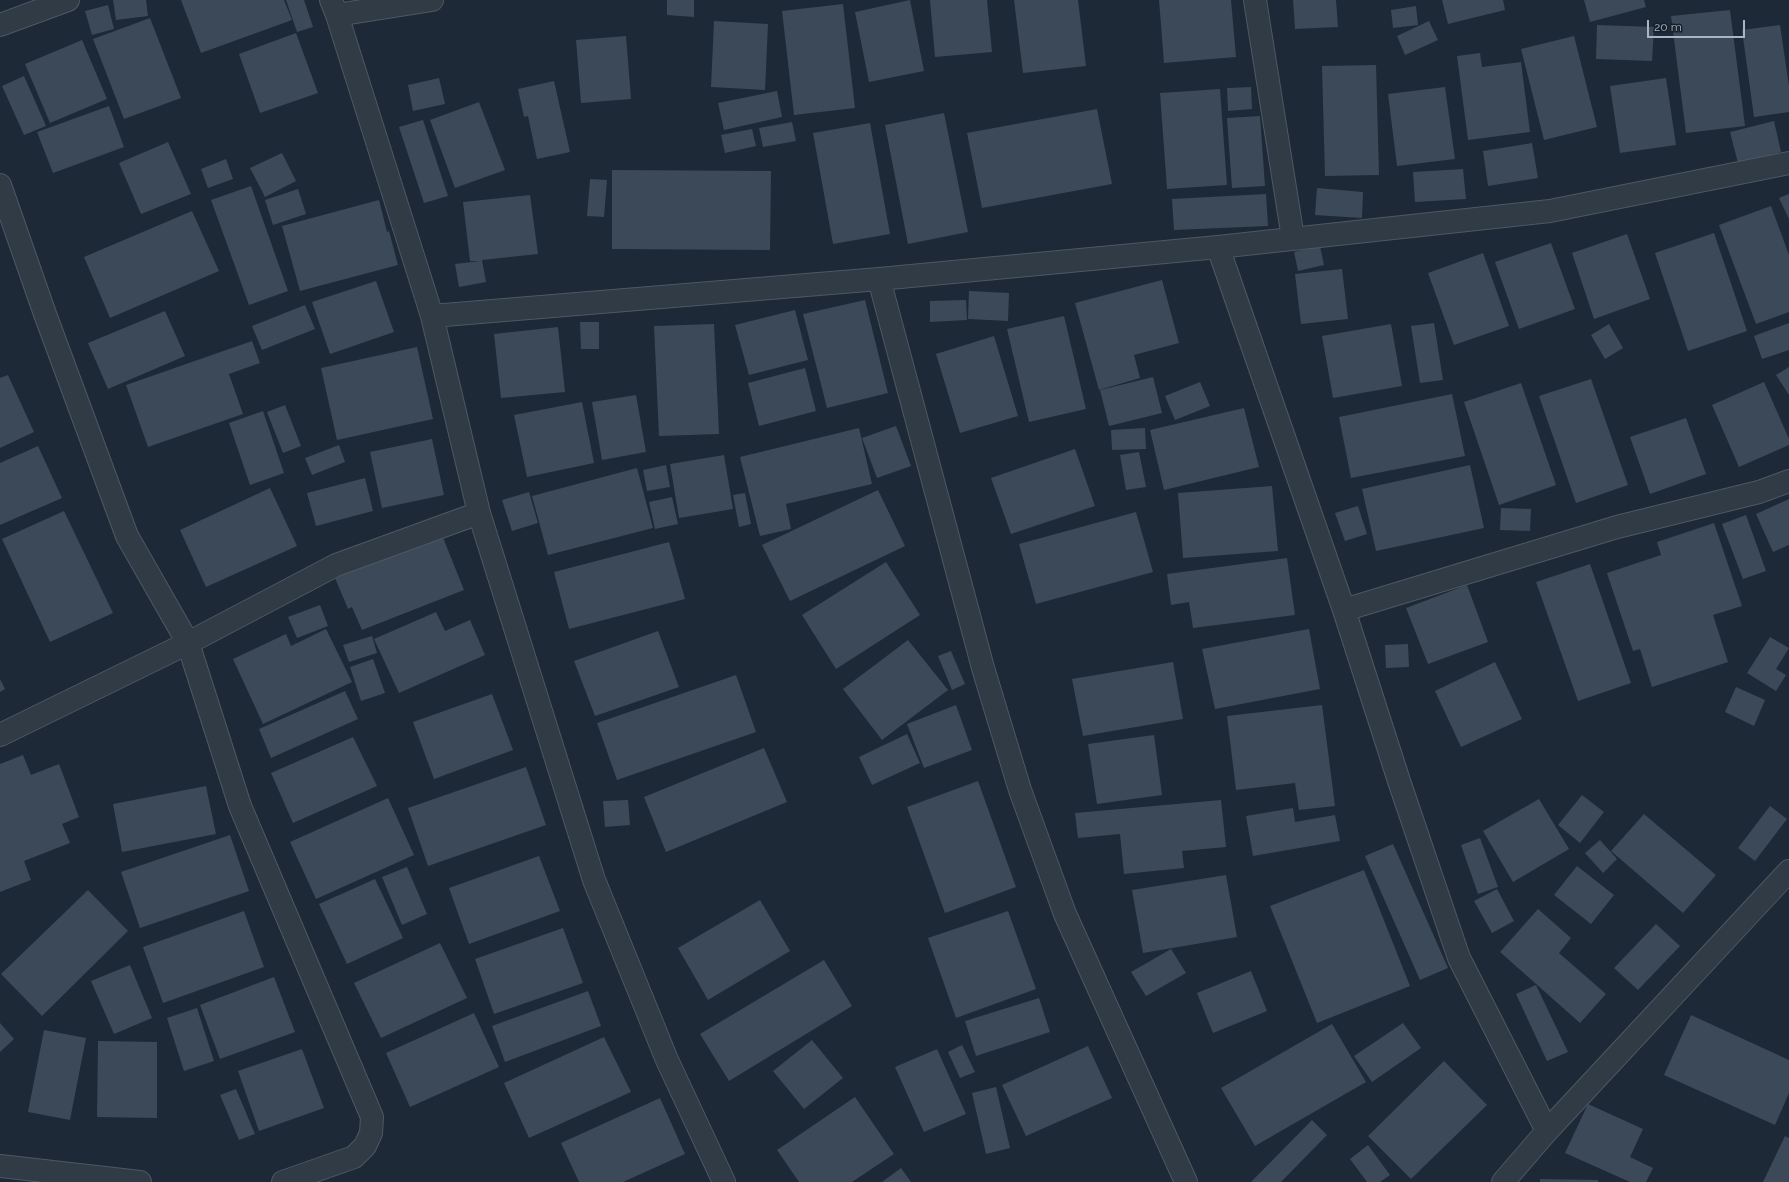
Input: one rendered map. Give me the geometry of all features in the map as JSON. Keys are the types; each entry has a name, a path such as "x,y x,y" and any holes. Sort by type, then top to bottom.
{"street":[{"path":"0,25 68,0"},
{"path":"432,0 334,8 432,316 479,513 594,880 667,1060 724,1182"},
{"path":"1255,0 1293,238"},
{"path":"432,316 879,279 1218,247 1550,211 1789,163"},
{"path":"0,185 45,314 127,536 188,643 240,806 372,1117 371,1133 365,1146 354,1157 283,1182"},
{"path":"1218,247 1344,610 1399,781 1459,958 1547,1131"},
{"path":"879,279 981,660 1020,790 1065,914 1186,1182"},
{"path":"1344,610 1617,527 1759,492 1789,481"},
{"path":"0,735 188,643 336,564 479,513"},
{"path":"1503,1182 1547,1131 1789,871"},
{"path":"0,1166 140,1182"}],"building":[{"path":"113,0 146,0 148,16 116,20"},
{"path":"181,0 284,0 292,20 201,53"},
{"path":"286,0 304,0 313,27 297,32"},
{"path":"667,0 694,0 694,17 667,15"},
{"path":"910,0 924,71 869,82 855,12"},
{"path":"930,0 987,0 992,52 935,57"},
{"path":"1014,0 1078,0 1086,66 1023,73"},
{"path":"1159,0 1231,0 1236,57 1164,63"},
{"path":"1293,0 1336,0 1338,27 1295,29"},
{"path":"1442,0 1503,0 1505,10 1448,24"},
{"path":"1584,0 1644,0 1646,7 1590,22"},
{"path":"843,4 855,108 794,115 782,11"},
{"path":"108,5 114,29 92,35 85,11"},
{"path":"1416,6 1418,25 1393,28 1391,10"},
{"path":"1730,10 1745,126 1686,133 1671,16"},
{"path":"150,18 181,98 124,119 93,39"},
{"path":"714,21 768,24 765,90 711,87"},
{"path":"1429,21 1438,40 1405,55 1397,36"},
{"path":"1597,25 1654,27 1652,61 1596,59"},
{"path":"1780,25 1789,86 1789,112 1754,117 1742,30"},
{"path":"296,33 318,93 260,113 239,54"},
{"path":"626,36 631,99 581,103 576,40"},
{"path":"1574,36 1597,127 1544,140 1521,49"},
{"path":"82,40 107,99 50,123 25,64"},
{"path":"1480,53 1482,67 1521,62 1530,132 1468,140 1457,56"},
{"path":"1376,65 1379,175 1325,176 1322,66"},
{"path":"24,76 46,126 24,135 2,86"},
{"path":"439,78 445,104 413,111 408,85"},
{"path":"1666,78 1676,145 1620,153 1610,86"},
{"path":"554,81 570,152 537,159 528,116 524,117 518,89"},
{"path":"1251,87 1252,109 1228,111 1227,88"},
{"path":"1445,87 1455,159 1397,166 1388,94"},
{"path":"1220,89 1227,185 1167,189 1160,93"},
{"path":"777,91 782,117 724,130 718,103"},
{"path":"479,102 505,170 455,188 430,120"},
{"path":"109,106 124,147 53,173 37,132"},
{"path":"1097,109 1112,184 982,208 967,133"},
{"path":"944,113 968,232 908,244 885,125"},
{"path":"1260,116 1265,186 1232,188 1227,118"},
{"path":"423,120 448,196 424,203 399,127"},
{"path":"1774,121 1781,152 1738,163 1730,132"},
{"path":"792,122 796,141 763,147 759,128"},
{"path":"870,123 890,234 833,244 813,133"},
{"path":"752,129 756,146 725,153 721,135"},
{"path":"168,142 191,194 141,214 119,163"},
{"path":"1532,143 1538,178 1488,186 1483,151"},
{"path":"282,153 296,181 265,197 250,168"},
{"path":"226,159 233,179 208,188 201,169"},
{"path":"1463,169 1466,199 1415,202 1413,172"},
{"path":"612,170 771,171 770,250 612,249"},
{"path":"590,179 607,180 604,217 587,216"},
{"path":"251,186 288,291 249,305 211,200"},
{"path":"1317,188 1363,192 1362,218 1315,215"},
{"path":"298,189 306,214 273,225 265,200"},
{"path":"1266,194 1268,226 1174,230 1172,199"},
{"path":"1789,194 1789,219 1779,198"},
{"path":"530,195 538,254 482,260 486,282 459,287 455,264 480,261 470,261 463,202"},
{"path":"379,200 387,232 389,231 398,265 300,291 282,226"},
{"path":"1771,206 1789,255 1789,312 1756,324 1719,225"},
{"path":"192,211 219,271 110,318 84,257"},
{"path":"1714,233 1747,331 1688,351 1655,253"},
{"path":"1627,234 1650,299 1594,319 1572,253"},
{"path":"1551,243 1575,309 1519,329 1495,262"},
{"path":"1320,246 1324,265 1298,271 1294,252"},
{"path":"1483,253 1509,326 1454,345 1428,273"},
{"path":"1342,269 1348,319 1301,324 1295,274"},
{"path":"1162,280 1179,343 1134,355 1140,378 1099,390 1075,303"},
{"path":"376,281 394,332 330,354 312,302"},
{"path":"969,291 1009,293 1008,321 968,319"},
{"path":"865,300 888,393 827,408 803,314"},
{"path":"966,300 967,320 930,322 930,301"},
{"path":"305,305 315,329 262,350 252,326"},
{"path":"795,310 808,360 749,375 735,325"},
{"path":"165,311 185,356 108,389 88,343"},
{"path":"1064,316 1086,409 1029,422 1007,329"},
{"path":"580,322 599,322 599,349 581,349"},
{"path":"1434,323 1443,380 1420,383 1411,326"},
{"path":"1789,323 1789,350 1762,359 1754,336"},
{"path":"714,324 719,434 659,436 654,326"},
{"path":"1391,324 1402,386 1333,398 1322,336"},
{"path":"1609,324 1623,348 1605,359 1591,335"},
{"path":"558,327 565,392 501,398 494,334"},
{"path":"994,336 1018,416 960,433 936,354"},
{"path":"252,341 260,363 229,374 243,414 148,447 126,385"},
{"path":"417,347 433,419 337,440 321,368"},
{"path":"1789,367 1789,395 1776,375"},
{"path":"805,368 816,411 759,426 748,383"},
{"path":"8,375 34,432 0,448 0,378"},
{"path":"1153,377 1162,413 1109,426 1100,390"},
{"path":"1591,379 1628,485 1576,503 1539,396"},
{"path":"1200,382 1210,406 1175,420 1165,396"},
{"path":"1764,382 1789,439 1789,445 1739,467 1712,405"},
{"path":"1521,383 1556,485 1499,505 1464,402"},
{"path":"1452,394 1465,456 1351,478 1339,417"},
{"path":"636,395 646,452 602,460 592,402"},
{"path":"582,402 594,463 527,477 514,415"},
{"path":"285,405 301,446 283,453 267,412"},
{"path":"1244,408 1259,467 1164,490 1150,430"},
{"path":"263,411 284,473 250,485 229,423"},
{"path":"1686,418 1706,474 1650,494 1630,437"},
{"path":"896,426 911,466 877,478 862,438"},
{"path":"859,428 872,484 786,504 791,529 760,536 740,457"},
{"path":"1145,428 1146,449 1112,450 1111,430"},
{"path":"432,439 444,495 382,508 370,452"},
{"path":"339,445 345,462 312,475 305,458"},
{"path":"38,446 62,498 0,525 0,463"},
{"path":"1075,449 1095,506 1011,534 991,478"},
{"path":"1139,452 1146,487 1126,490 1120,455"},
{"path":"724,455 733,509 679,518 670,464"},
{"path":"666,465 670,487 647,491 643,470"},
{"path":"1470,465 1484,528 1376,551 1362,489"},
{"path":"637,468 653,528 548,555 532,496"},
{"path":"365,478 373,511 316,526 307,493"},
{"path":"1272,486 1278,551 1183,558 1178,493"},
{"path":"270,488 297,546 206,587 180,530"},
{"path":"878,490 905,546 790,601 762,545"},
{"path":"529,492 538,523 512,531 502,500"},
{"path":"745,493 751,524 739,527 733,495"},
{"path":"672,497 678,524 655,529 649,502"},
{"path":"1789,499 1789,545 1773,552 1756,514"},
{"path":"1358,506 1367,534 1345,541 1335,513"},
{"path":"1501,508 1531,509 1530,531 1500,530"},
{"path":"64,511 113,613 50,642 2,539"},
{"path":"1136,512 1153,572 1036,604 1019,544"},
{"path":"1746,515 1766,571 1743,579 1722,524"},
{"path":"1714,523 1742,606 1713,615 1728,662 1652,687 1640,649 1633,651 1607,573 1661,555 1657,542"},
{"path":"442,535 464,590 362,630 352,607 348,609 335,578"},
{"path":"669,542 685,599 569,629 554,572"},
{"path":"1287,558 1295,615 1193,628 1189,602 1171,605 1167,574"},
{"path":"886,562 920,615 836,669 802,615"},
{"path":"1590,564 1631,683 1578,701 1536,582"},
{"path":"1467,585 1488,642 1428,664 1406,608"},
{"path":"320,605 328,626 297,638 288,617"},
{"path":"436,612 445,631 470,620 485,655 399,693 374,639"},
{"path":"326,629 352,682 263,724 233,659 286,634 291,646"},
{"path":"1309,629 1320,689 1215,709 1202,649"},
{"path":"658,631 679,687 595,716 574,661"},
{"path":"372,636 377,653 349,662 343,645"},
{"path":"1770,637 1789,648 1776,669 1786,675 1776,691 1747,673"},
{"path":"908,640 948,690 882,740 843,689"},
{"path":"1408,644 1409,667 1386,668 1385,645"},
{"path":"951,651 965,684 952,690 938,656"},
{"path":"373,659 385,693 361,701 350,667"},
{"path":"1173,662 1183,719 1083,736 1072,679"},
{"path":"1495,662 1522,719 1461,747 1435,691"},
{"path":"736,675 756,732 617,780 597,723"},
{"path":"0,679 5,689 0,692"},
{"path":"1736,687 1765,700 1754,726 1725,712"},
{"path":"345,691 358,719 271,758 259,729"},
{"path":"492,694 513,750 434,779 413,722"},
{"path":"956,705 972,750 924,768 907,724"},
{"path":"1322,705 1335,806 1299,810 1295,783 1236,790 1227,716"},
{"path":"907,734 920,763 872,785 859,757"},
{"path":"1154,735 1162,795 1097,804 1088,744"},
{"path":"353,737 377,786 293,823 271,773"},
{"path":"764,748 787,802 666,852 644,797"},
{"path":"23,755 31,775 59,764 79,817 62,824 70,843 24,861 31,880 0,892 0,764"},
{"path":"526,767 546,825 428,866 408,808"},
{"path":"978,781 1016,887 945,913 907,807"},
{"path":"206,786 216,834 122,852 113,804"},
{"path":"1582,795 1604,812 1580,843 1558,825"},
{"path":"388,798 414,855 316,899 290,842"},
{"path":"1539,799 1569,849 1513,882 1483,831"},
{"path":"628,800 630,825 605,827 603,801"},
{"path":"1221,800 1226,847 1182,851 1184,868 1124,874 1120,834 1078,838 1075,813"},
{"path":"1770,806 1787,819 1755,861 1738,848"},
{"path":"1293,808 1295,822 1335,815 1340,841 1253,856 1246,816"},
{"path":"1644,814 1716,875 1683,913 1611,851"},
{"path":"230,835 249,891 140,928 121,872"},
{"path":"1480,838 1498,887 1478,894 1461,845"},
{"path":"1600,840 1617,859 1603,873 1585,853"},
{"path":"1393,844 1448,968 1420,980 1365,856"},
{"path":"539,856 560,911 469,944 449,888"},
{"path":"1577,866 1614,895 1591,924 1554,895"},
{"path":"407,867 427,914 402,925 382,877"},
{"path":"1364,870 1410,986 1317,1023 1270,906"},
{"path":"1226,875 1237,937 1143,953 1132,890"},
{"path":"375,879 403,938 347,964 319,904"},
{"path":"1497,889 1514,921 1492,933 1474,901"},
{"path":"88,890 128,931 42,1016 1,974"},
{"path":"760,900 790,951 708,1000 678,948"},
{"path":"1538,909 1571,938 1559,953 1606,994 1580,1023 1500,952"},
{"path":"244,911 264,967 163,1003 143,947"},
{"path":"1008,911 1036,989 956,1018 928,938"},
{"path":"1656,924 1680,946 1638,990 1614,968"},
{"path":"563,928 583,983 494,1014 475,959"},
{"path":"440,943 467,998 381,1038 354,983"},
{"path":"1171,949 1186,973 1146,996 1131,972"},
{"path":"824,960 852,1006 729,1081 700,1034"},
{"path":"130,965 152,1018 114,1034 91,981"},
{"path":"1251,971 1267,1011 1213,1033 1197,993"},
{"path":"274,977 295,1032 220,1059 200,1005"},
{"path":"1536,985 1568,1052 1547,1061 1516,994"},
{"path":"588,991 601,1026 505,1062 492,1026"},
{"path":"1039,998 1050,1032 976,1056 965,1021"},
{"path":"197,1008 214,1061 184,1071 167,1018"},
{"path":"474,1013 499,1067 410,1107 386,1053"},
{"path":"1691,1015 1789,1060 1789,1093 1775,1125 1664,1075"},
{"path":"0,1023 14,1039 0,1052"},
{"path":"1403,1023 1421,1048 1372,1082 1354,1056"},
{"path":"1332,1024 1366,1082 1255,1146 1221,1088"},
{"path":"44,1030 86,1038 70,1120 28,1112"},
{"path":"604,1037 631,1092 529,1138 504,1083"},
{"path":"812,1040 843,1078 804,1109 773,1071"},
{"path":"98,1041 157,1042 157,1118 97,1117"},
{"path":"962,1045 975,1072 960,1078 948,1052"},
{"path":"1088,1046 1112,1098 1026,1136 1002,1085"},
{"path":"302,1049 324,1108 259,1131 238,1071"},
{"path":"937,1049 966,1114 924,1132 895,1067"},
{"path":"1444,1061 1487,1105 1411,1179 1368,1136"},
{"path":"996,1087 1010,1148 986,1154 972,1093"},
{"path":"236,1089 255,1134 239,1140 220,1095"},
{"path":"855,1097 894,1154 852,1182 799,1182 777,1150"},
{"path":"660,1098 685,1154 623,1182 579,1182 561,1143"},
{"path":"1588,1104 1643,1129 1630,1157 1653,1168 1646,1182 1630,1182 1565,1153"},
{"path":"1312,1120 1327,1135 1281,1182 1251,1182"},
{"path":"1785,1136 1789,1138 1789,1182 1763,1182"},
{"path":"1368,1145 1390,1175 1380,1182 1367,1182 1350,1159"},
{"path":"901,1168 911,1182 882,1182"},
{"path":"1540,1179 1598,1180 1598,1182 1540,1182"}]}
